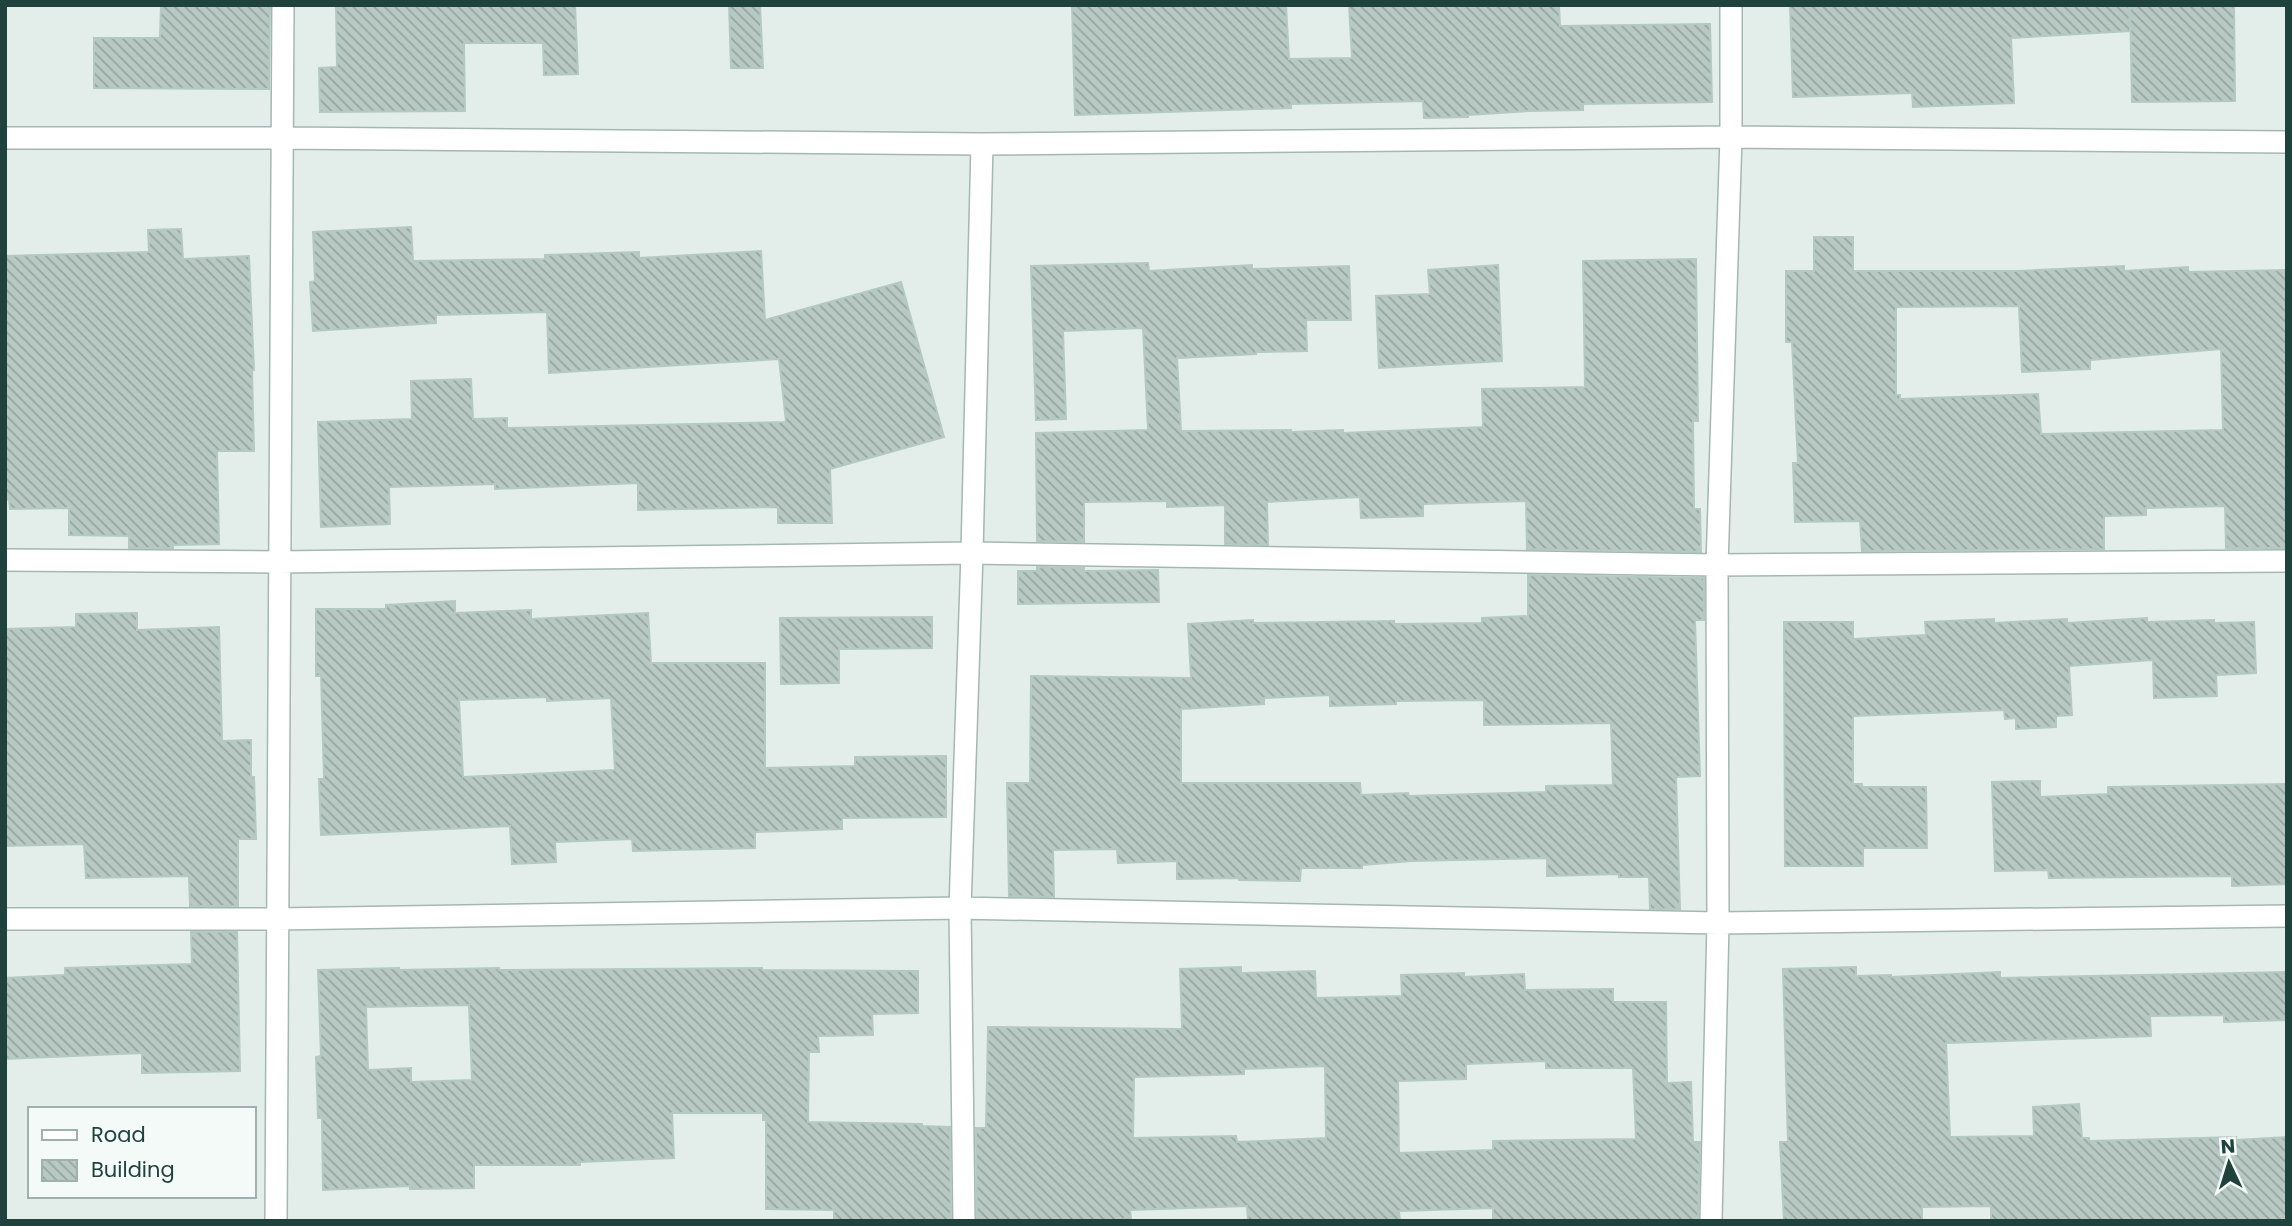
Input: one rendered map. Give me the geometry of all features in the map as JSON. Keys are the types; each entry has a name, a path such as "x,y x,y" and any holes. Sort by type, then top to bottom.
{"street":[{"path":"276,1221 283,5"},
{"path":"1711,1221 1718,923 1717,565 1731,136 1731,5"},
{"path":"5,138 982,144 1731,136 2287,142"},
{"path":"964,1221 960,908 982,144"},
{"path":"5,560 279,562 972,553 1717,565 2287,561"},
{"path":"5,919 277,919 960,908 1718,923 2287,916"}],"building":[{"path":"161,5 270,5 269,89 94,88 94,38 160,38"},
{"path":"336,5 575,5 578,74 544,75 543,43 464,43 465,111 320,112 319,68 337,67"},
{"path":"729,5 760,5 763,68 731,68"},
{"path":"1072,5 1286,5 1289,59 1352,58 1349,5 1559,5 1560,26 1710,24 1712,102 1583,104 1583,110 1424,118 1423,101 1291,104 1291,108 1075,115"},
{"path":"1790,5 2129,5 2130,31 2011,38 2014,103 1913,107 1912,93 1793,97"},
{"path":"2130,5 2234,5 2235,101 2132,102"},
{"path":"411,227 413,261 545,259 545,255 639,252 639,258 761,251 765,320 901,282 944,437 830,469 832,523 778,523 778,507 638,510 638,483 495,489 495,484 389,487 390,524 321,527 318,422 412,419 411,381 471,379 473,419 507,418 507,428 786,422 779,359 549,373 547,312 436,315 436,323 313,331 310,282 315,281 313,232"},
{"path":"181,229 183,259 249,256 254,451 217,451 219,544 129,548 129,536 69,535 69,508 10,509 9,499 5,500 5,256 149,252 148,230"},
{"path":"1814,237 1853,237 1853,271 2018,271 2124,266 2124,271 2188,267 2188,272 2287,270 2287,548 2226,548 2225,506 2146,508 2146,515 2104,516 2104,549 1862,551 1860,521 1795,522 1793,463 1798,463 1792,342 1786,342 1786,271 1814,271","holes":["2019,306 2022,372 2090,369 2090,360 2221,349 2223,430 2041,434 2038,394 1900,399 1900,395 1896,395 1896,307"]},
{"path":"1696,259 1698,421 1693,421 1694,509 1700,509 1701,552 1527,549 1526,501 1423,504 1423,516 1361,518 1360,497 1267,502 1268,545 1225,544 1225,505 1167,507 1167,501 1084,502 1084,542 1037,541 1036,433 1148,430 1143,328 1063,331 1066,419 1036,420 1031,266 1148,263 1149,271 1252,265 1252,269 1349,266 1351,320 1306,320 1307,351 1177,358 1181,431 1343,430 1343,433 1483,427 1482,389 1585,387 1583,261"},
{"path":"1498,265 1502,361 1379,368 1376,296 1430,294 1428,270"},
{"path":"1037,567 1084,568 1084,571 1158,570 1159,602 1018,604 1018,571 1037,571"},
{"path":"1528,575 1704,578 1704,620 1695,620 1700,776 1676,777 1680,909 1650,909 1649,877 1619,877 1619,874 1547,876 1547,858 1412,861 1362,865 1362,868 1301,868 1300,881 1177,879 1177,861 1118,863 1117,849 1053,850 1054,897 1009,896 1007,783 1030,783 1031,676 1191,678 1188,624 1253,620 1253,623 1482,623 1482,618 1528,616","holes":["1330,695 1330,706 1396,704 1396,701 1484,700 1484,725 1611,723 1613,785 1546,786 1546,792 1409,796 1408,793 1361,795 1360,783 1181,783 1181,709 1264,704 1264,698"]},
{"path":"455,601 455,613 531,610 531,619 648,613 651,663 765,663 765,768 855,766 855,757 946,756 946,817 842,818 842,829 755,832 755,848 633,851 632,839 555,842 556,862 512,864 510,826 321,835 319,779 324,779 321,676 316,676 316,609 386,609 386,605","holes":["547,697 547,701 611,698 615,770 463,777 459,700"]},
{"path":"137,613 137,630 219,627 222,741 251,740 251,777 254,777 256,839 238,839 238,906 190,906 189,876 86,878 84,844 5,846 5,629 76,627 76,614"},
{"path":"932,617 932,648 839,649 839,683 781,684 780,618"},
{"path":"2147,618 2147,622 2254,622 2256,673 2216,675 2217,696 2154,698 2153,660 2069,666 2072,715 2056,716 2056,727 2016,729 2016,718 2005,719 2004,710 1853,716 1853,784 1862,784 1862,787 1926,787 1927,848 1863,848 1863,866 1785,866 1784,622 1853,622 1853,639 1926,635 1925,622 1994,619 1994,623 2067,619 2067,623"},
{"path":"2040,781 2040,797 2108,794 2108,787 2287,784 2287,884 2232,886 2232,876 2049,878 2048,870 1995,871 1992,782"},
{"path":"191,932 237,932 240,1071 142,1073 142,1053 5,1059 5,978 65,975 65,968 192,964"},
{"path":"1241,967 1241,973 1315,971 1316,998 1402,996 1401,975 1464,973 1464,977 1524,974 1525,990 1613,989 1613,1002 1666,1002 1667,1083 1691,1082 1693,1142 1700,1142 1698,1221 1493,1221 1493,1208 1399,1211 1400,1221 1248,1221 1247,1206 1130,1210 1131,1218 1110,1221 977,1221 976,1128 986,1128 988,1027 1182,1029 1180,969","holes":["1546,1061 1546,1068 1633,1068 1636,1139 1493,1141 1493,1150 1399,1153 1398,1081 1466,1079 1466,1064","1325,1066 1326,1138 1237,1142 1236,1136 1133,1138 1134,1077 1244,1074 1244,1069"]},
{"path":"1856,967 1856,976 1891,977 2000,972 2000,978 2287,972 2287,1020 2224,1022 2224,1015 2150,1016 2151,1036 1946,1043 1950,1137 2034,1136 2033,1107 2079,1104 2082,1138 2089,1138 2089,1141 2287,1137 2287,1221 1991,1221 1991,1206 1922,1207 1922,1221 1784,1221 1780,1142 1788,1142 1783,969"},
{"path":"762,968 918,971 918,1013 872,1014 873,1035 818,1036 819,1052 809,1052 808,1122 950,1127 951,1221 834,1221 834,1210 766,1209 766,1120 763,1120 763,1113 672,1113 674,1158 580,1162 580,1165 474,1165 474,1188 410,1189 410,1186 323,1190 322,1118 318,1118 316,1057 321,1056 318,970","holes":["469,1005 472,1080 411,1082 411,1068 368,1070 366,1007"]}]}
